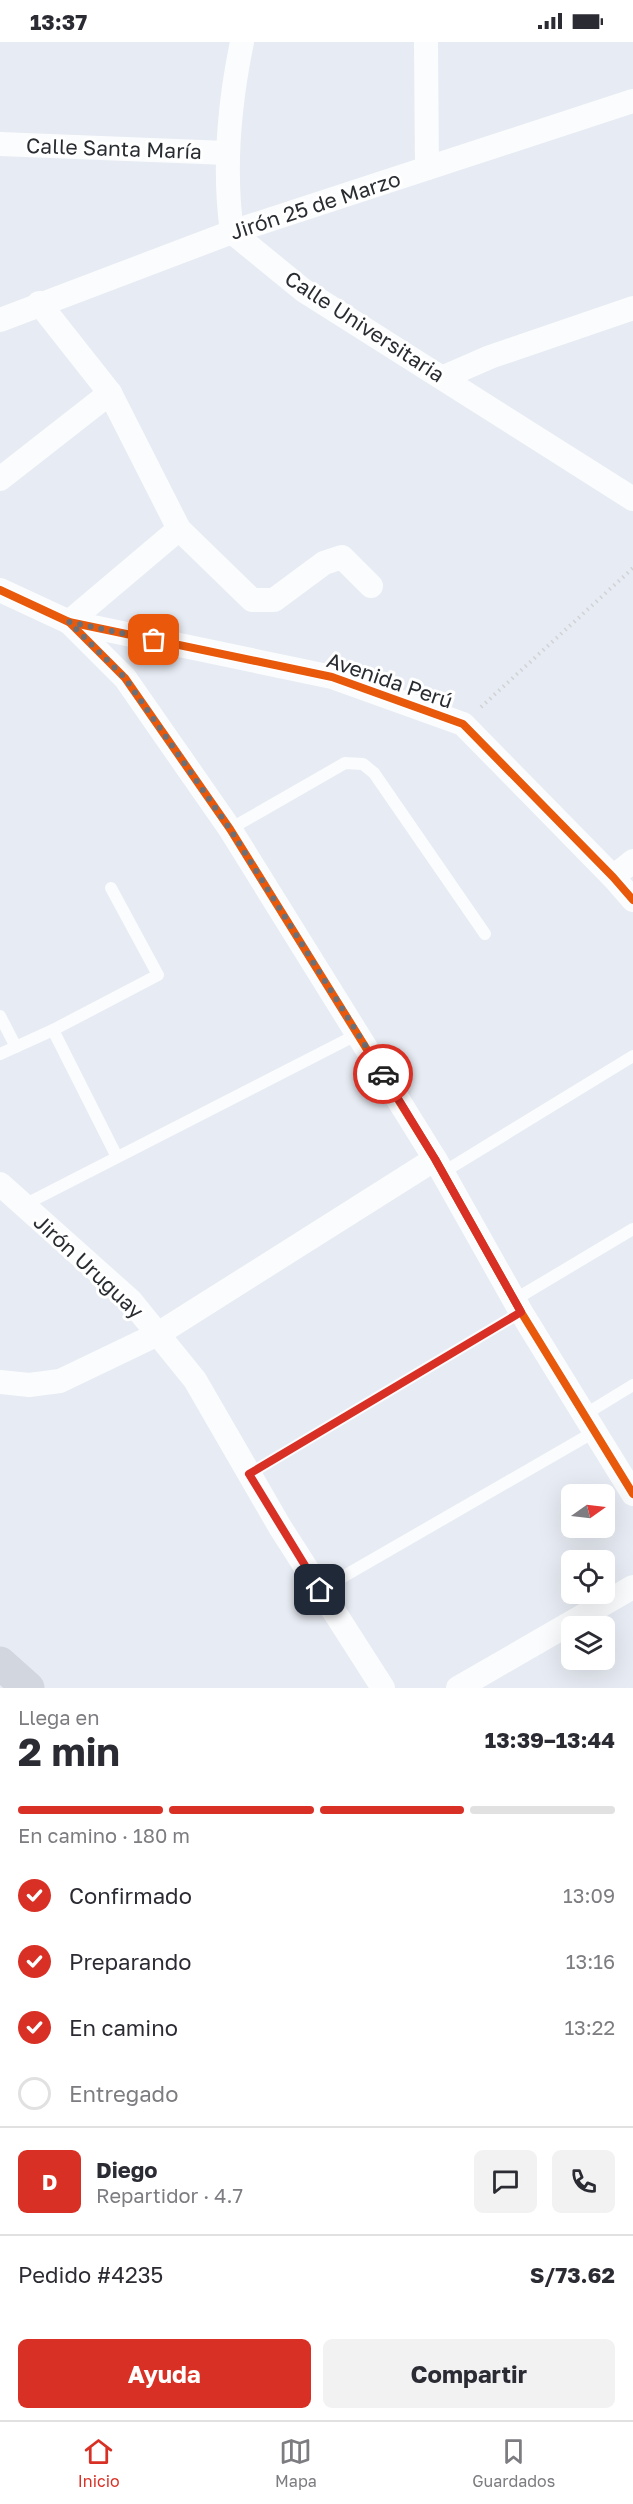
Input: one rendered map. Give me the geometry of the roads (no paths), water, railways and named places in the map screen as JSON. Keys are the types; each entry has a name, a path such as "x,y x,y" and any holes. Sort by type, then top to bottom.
{"highway":[{"path":"0,1663 28,1688"}],"street":[{"path":"232,232 228,201 227,153 234,80 242,42"},
{"path":"426,42 427,168"},
{"name":"Jirón 25 de Marzo","path":"0,320 39,303 232,232 633,101"},
{"name":"Calle Santa María","path":"0,144 227,153"},
{"name":"Calle Universitaria","path":"232,232 303,290 444,377 633,499"},
{"path":"39,303 110,393 179,529 252,600 274,600 324,563 342,557 371,586"},
{"path":"444,377 489,357 633,308"},
{"path":"0,479 110,393"},
{"path":"179,529 69,622 125,678 230,829 439,1166 517,1306 633,1494"},
{"name":"Avenida Perú","path":"0,590 69,622 332,677 463,724 633,900"},
{"path":"613,877 633,861"},
{"path":"0,1382 29,1384 60,1381 158,1334 439,1166"},
{"name":"Jirón Uruguay","path":"0,1184 131,1301 195,1380 249,1474 383,1688"},
{"path":"458,1688 633,1587"}],"lane":[{"path":"230,829 345,764 363,764 374,773 485,934"},
{"path":"0,1054 53,1030 158,975 111,888"},
{"path":"0,1016 16,1047"},
{"path":"53,1030 117,1157"},
{"path":"24,1205 358,1034"},
{"path":"439,1166 633,1056"},
{"path":"249,1474 517,1306 633,1229"},
{"path":"320,1590 589,1423 633,1385"}]}
